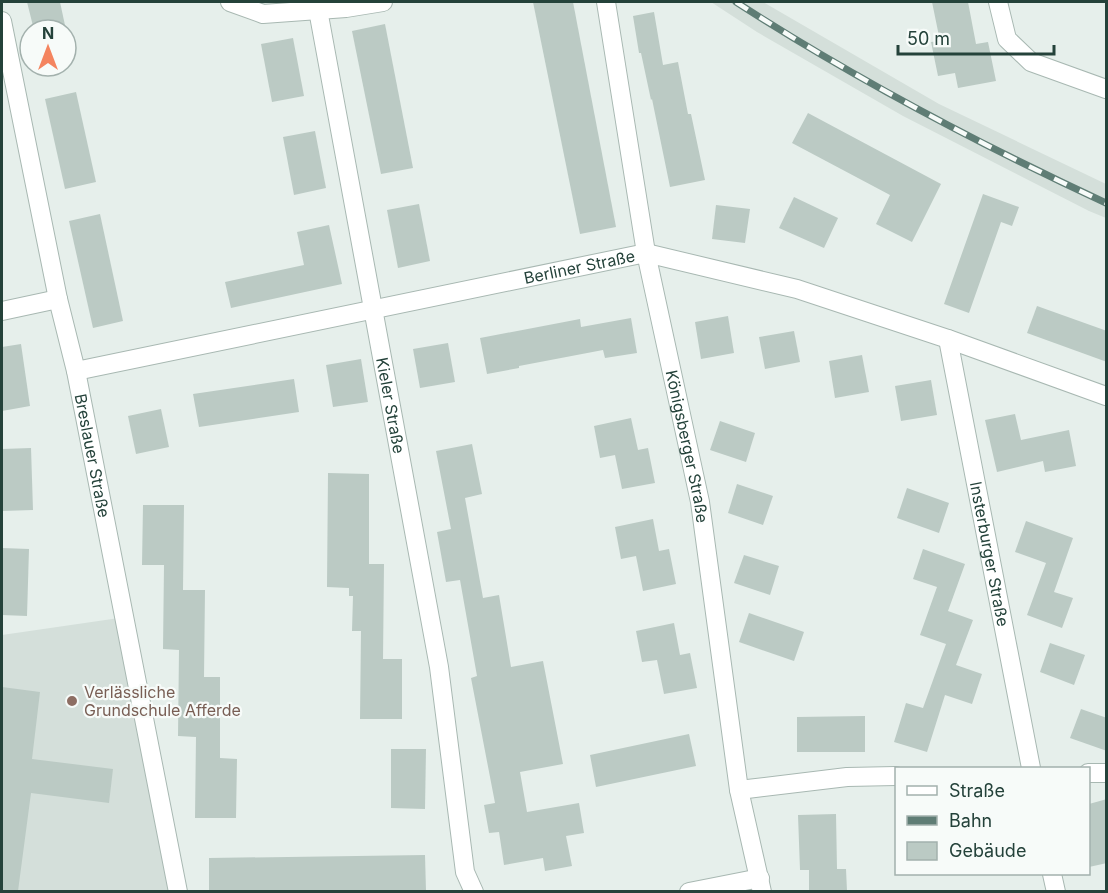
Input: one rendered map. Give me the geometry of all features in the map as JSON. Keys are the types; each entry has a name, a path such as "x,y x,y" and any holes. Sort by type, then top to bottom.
{"street":[{"path":"230,2 263,14 346,8 383,2"},
{"name":"Königsberger Straße","path":"606,2 646,253 700,502 739,790 761,885"},
{"path":"998,2 1007,39 1031,62 1107,89"},
{"name":"Kieler Straße","path":"318,10 439,667 465,872 474,891"},
{"name":"Breslauer Straße","path":"2,21 58,299 76,371 178,891"},
{"name":"Berliner Straße","path":"76,371 646,253 797,289 948,339 1107,396"},
{"path":"2,311 58,299"},
{"name":"Insterburger Straße","path":"948,339 1032,767"},
{"path":"1090,773 1107,773"},
{"path":"739,790 847,777 895,776"},
{"path":"1052,875 1056,891"},
{"path":"689,891 761,885"}],"shaded area":[{"path":"711,2 763,2 939,104 1106,184 1106,218 903,116 757,32"},
{"name":"Verlässliche Grundschule Afferde","path":"126,617 179,891 2,891 2,635"}],"building":[{"path":"27,2 60,2 63,18 31,18"},
{"path":"533,2 573,2 616,227 580,234"},
{"path":"932,2 968,2 976,44 988,42 996,81 958,88 955,73 938,76 931,42 940,41"},
{"path":"654,12 663,65 678,62 688,114 691,114 705,180 670,187 652,99 641,53 639,53 633,16"},
{"path":"385,24 413,168 381,174 352,31"},
{"path":"293,38 304,96 272,102 261,44"},
{"path":"76,92 96,182 65,189 45,99"},
{"path":"808,113 941,184 912,242 876,224 890,195 792,143"},
{"path":"315,131 326,188 294,195 283,137"},
{"path":"983,194 1019,207 1012,226 1001,222 969,313 944,304"},
{"path":"794,197 838,218 824,248 779,228"},
{"path":"419,204 430,261 398,268 387,210"},
{"path":"716,205 750,209 745,243 712,239"},
{"path":"100,214 123,321 93,328 69,221"},
{"path":"329,225 342,284 231,308 225,282 304,265 297,232"},
{"path":"1037,306 1107,331 1107,362 1027,333"},
{"path":"728,316 734,353 701,359 695,322"},
{"path":"631,318 637,353 605,358 603,350 487,374 480,338 580,319 581,327"},
{"path":"794,331 800,362 765,369 759,337"},
{"path":"448,343 455,382 420,388 413,349"},
{"path":"21,344 30,406 2,411 2,347"},
{"path":"862,355 869,392 835,398 829,361"},
{"path":"361,359 368,402 333,407 326,365"},
{"path":"294,379 299,412 199,427 193,394"},
{"path":"931,380 937,415 901,421 895,386"},
{"path":"161,409 169,447 136,454 128,416"},
{"path":"1015,414 1021,440 1069,430 1076,466 1045,472 1043,461 997,472 985,420"},
{"path":"631,418 638,450 648,448 655,483 622,489 615,455 600,458 594,426"},
{"path":"720,421 755,433 746,462 710,450"},
{"path":"472,444 482,494 465,498 483,598 499,595 511,667 543,661 563,764 520,772 527,812 579,803 584,833 566,836 572,866 545,871 543,858 504,865 499,832 489,833 484,805 495,803 471,678 477,676 460,580 446,582 437,532 451,529 436,451"},
{"path":"31,448 33,510 2,511 2,449"},
{"path":"328,473 369,474 369,564 384,564 383,659 402,659 402,719 360,719 361,631 352,631 353,596 349,596 349,588 327,587"},
{"path":"737,484 773,496 763,525 728,513"},
{"path":"907,488 949,503 939,533 897,518"},
{"path":"143,505 184,505 183,590 205,590 204,677 220,677 220,758 237,759 236,818 195,818 196,737 178,736 179,650 163,649 164,565 142,565"},
{"path":"653,519 659,551 669,549 676,584 643,591 636,556 621,559 615,527"},
{"path":"1026,521 1073,538 1054,592 1073,598 1062,628 1027,615 1046,563 1015,552"},
{"path":"2,548 29,549 27,616 2,615"},
{"path":"923,549 965,564 948,611 973,620 956,665 982,674 972,704 945,695 927,752 894,742 906,703 923,708 946,644 920,635 937,587 913,579"},
{"path":"744,555 779,566 770,595 734,583"},
{"path":"749,613 804,632 794,661 739,642"},
{"path":"674,623 680,655 690,653 697,688 664,694 657,660 642,662 636,631"},
{"path":"1050,643 1085,655 1074,685 1040,672"},
{"path":"2,687 40,692 32,759 113,769 109,803 31,793 18,891 2,891"},
{"path":"1081,709 1107,718 1107,751 1070,738"},
{"path":"865,716 865,752 797,752 797,717"},
{"path":"689,734 696,766 596,787 590,755"},
{"path":"391,749 426,749 425,809 391,808"},
{"path":"1107,799 1107,863 1090,867 1090,804"},
{"path":"836,814 837,869 846,869 847,891 809,891 809,870 800,870 798,815"},
{"path":"425,855 426,891 209,891 209,858"}],"railway":[{"path":"736,2 918,109 1106,203"}],"place":[{"name":"Verlässliche Grundschule Afferde","path":"72,701"}]}
